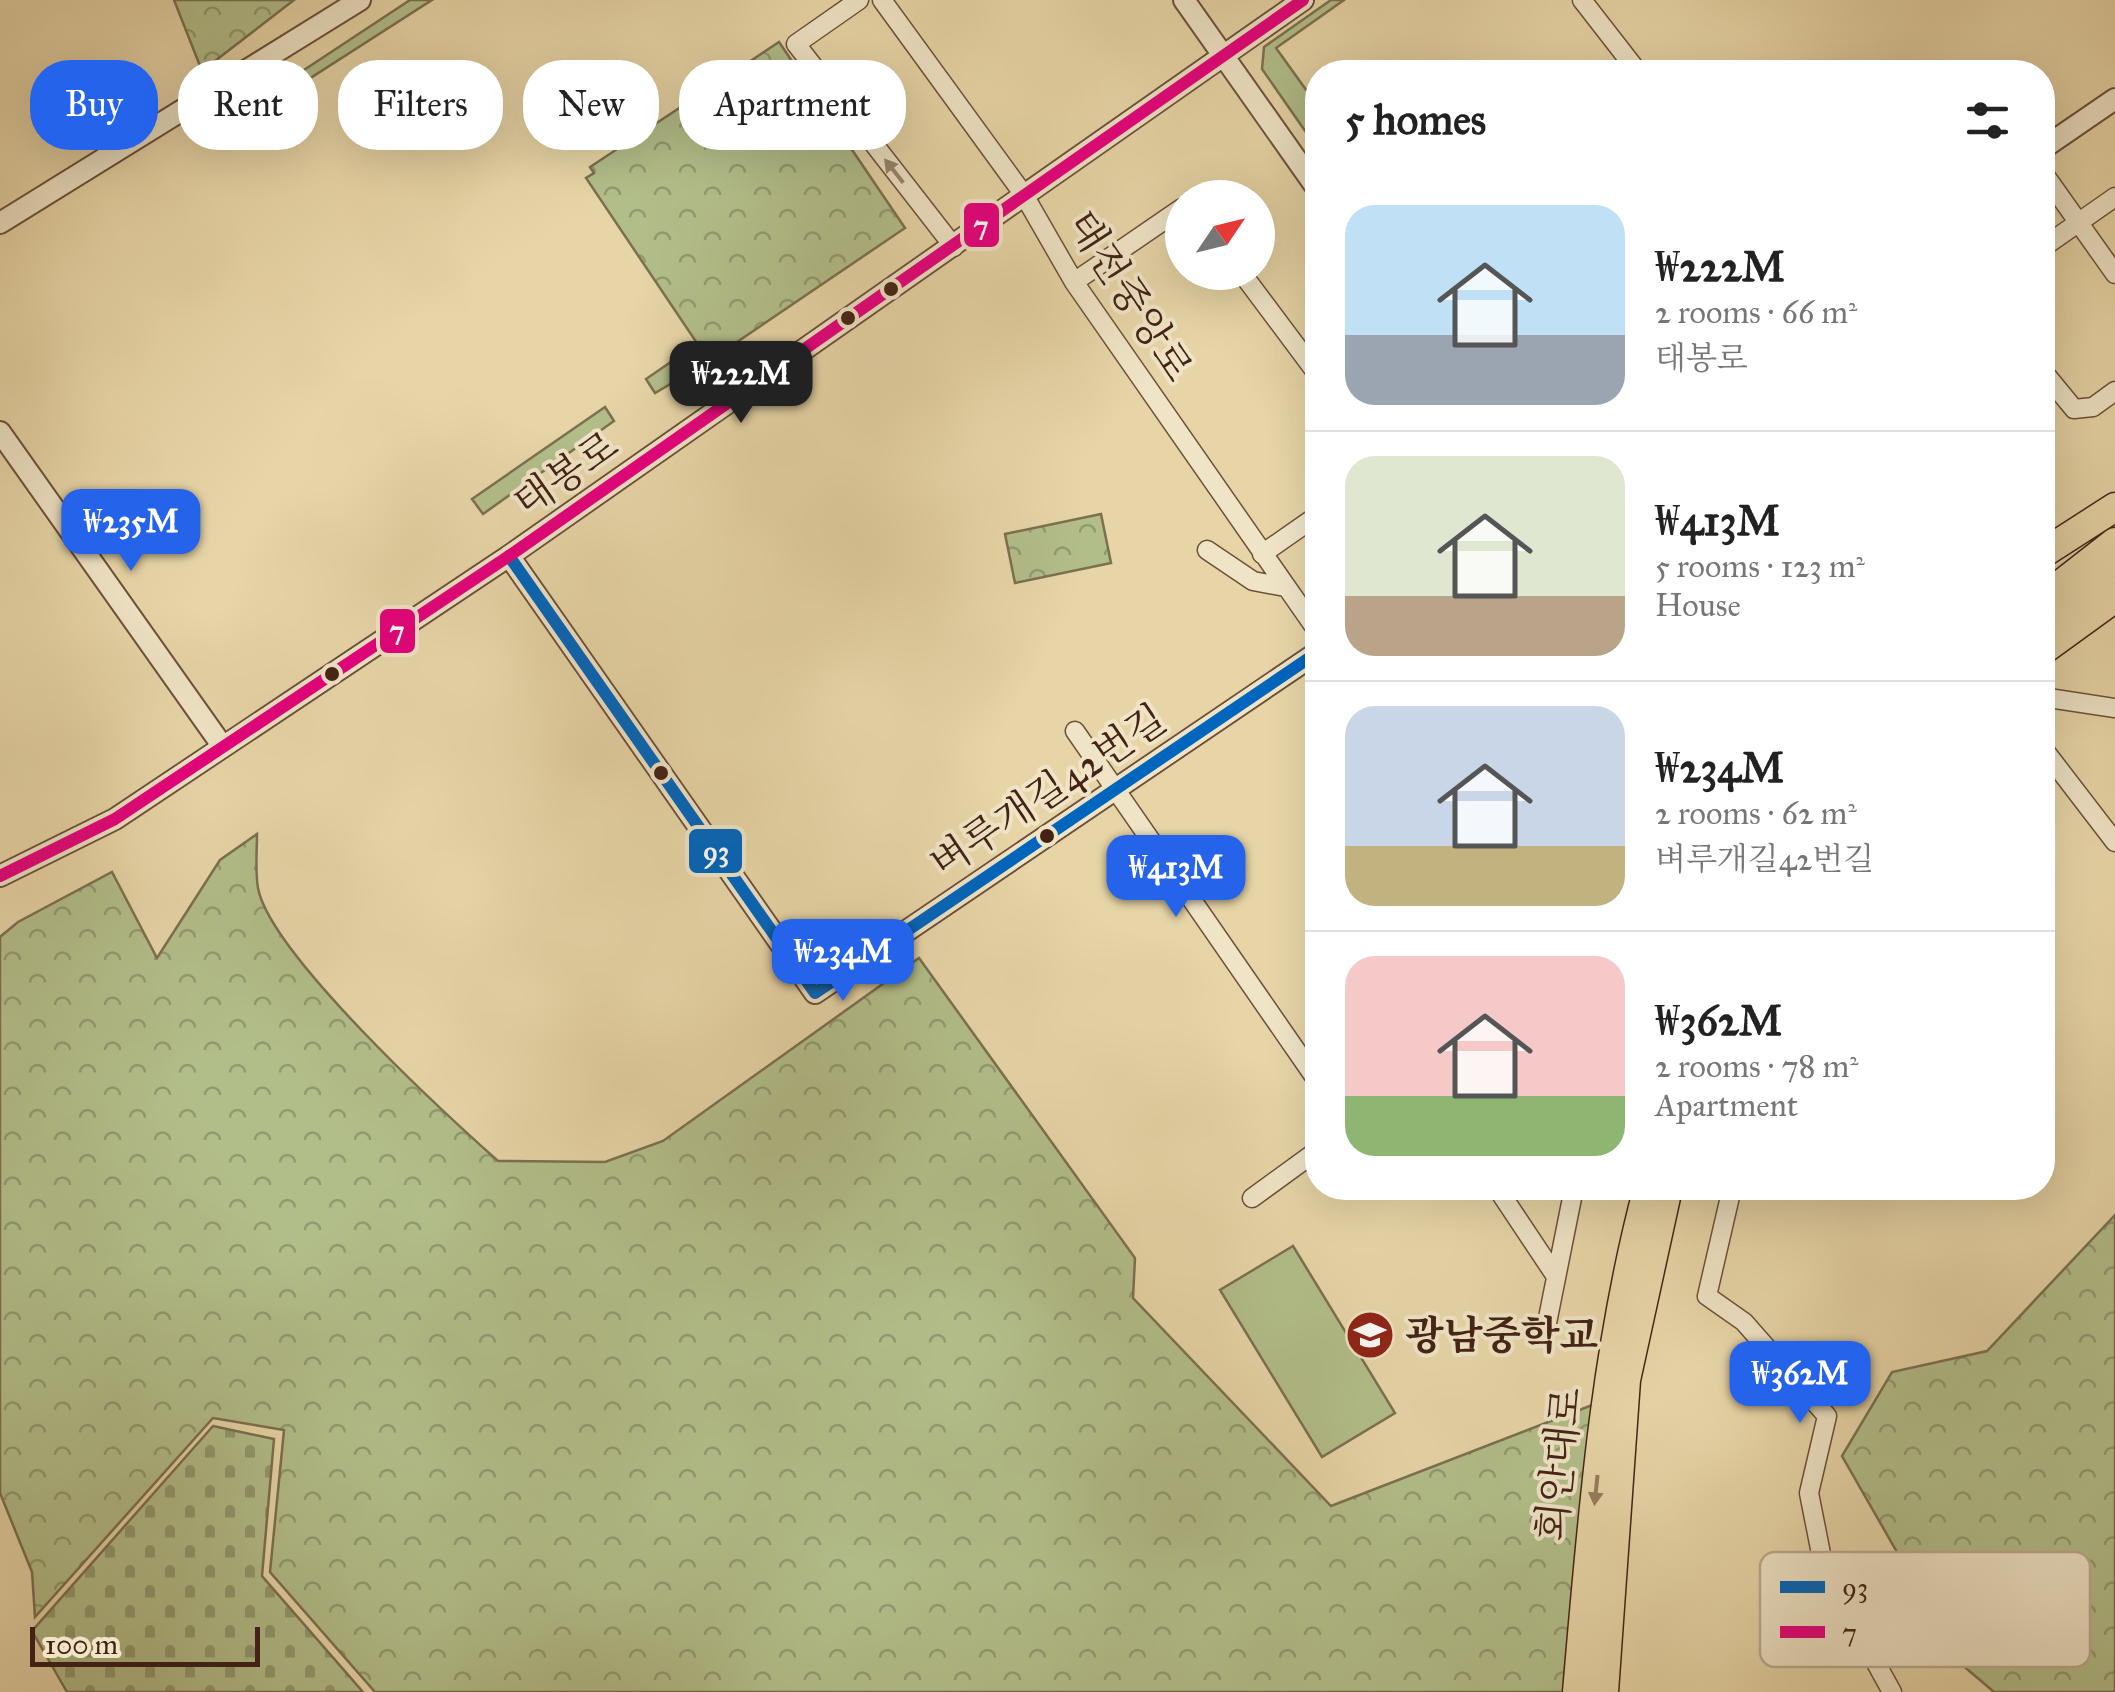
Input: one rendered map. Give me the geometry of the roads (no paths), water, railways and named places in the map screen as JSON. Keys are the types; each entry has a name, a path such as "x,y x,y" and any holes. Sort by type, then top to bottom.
{"highway":[{"path":"2055,546 2115,507"},
{"path":"2055,589 2115,542"},
{"path":"2055,612 2115,566"},
{"path":"2055,642 2115,598"},
{"name":"회안대로","path":"1577,1692 1610,1365 1628,1260 1645,1200"},
{"name":"회안대로","path":"1604,1692 1626,1380 1665,1200"}],"street":[{"path":"0,223 360,0"},
{"path":"859,0 796,44 954,248"},
{"name":"태전중앙로","path":"882,0 1024,195 1074,282 1305,615"},
{"path":"1184,0 1305,171"},
{"name":"태봉로","path":"0,876 115,819 509,556 954,248 1302,0"},
{"path":"1582,0 1629,60"},
{"path":"2055,140 2115,99"},
{"path":"2055,189 2115,274"},
{"path":"2055,239 2115,197"},
{"path":"1074,282 1165,220"},
{"path":"1254,290 1305,358"},
{"path":"2055,386 2074,409 2092,407 2115,392"},
{"path":"0,432 222,744"},
{"path":"1262,554 1305,524"},
{"path":"1207,550 1253,581 1284,587"},
{"name":"벼루개길42번길","path":"509,556 815,993 1113,787 1305,661"},
{"path":"2055,699 2115,708"},
{"path":"1075,732 1305,1063"},
{"path":"2055,764 2115,842"},
{"path":"1252,1198 1305,1159"},
{"path":"1505,1200 1555,1276"},
{"path":"1546,1328 1571,1200"},
{"path":"1729,1200 1707,1296 1744,1322 1827,1416 1809,1492 1821,1552"},
{"path":"1878,1667 1892,1692"}],"place":[{"name":"광남중학교","path":"1370,1335"}]}
